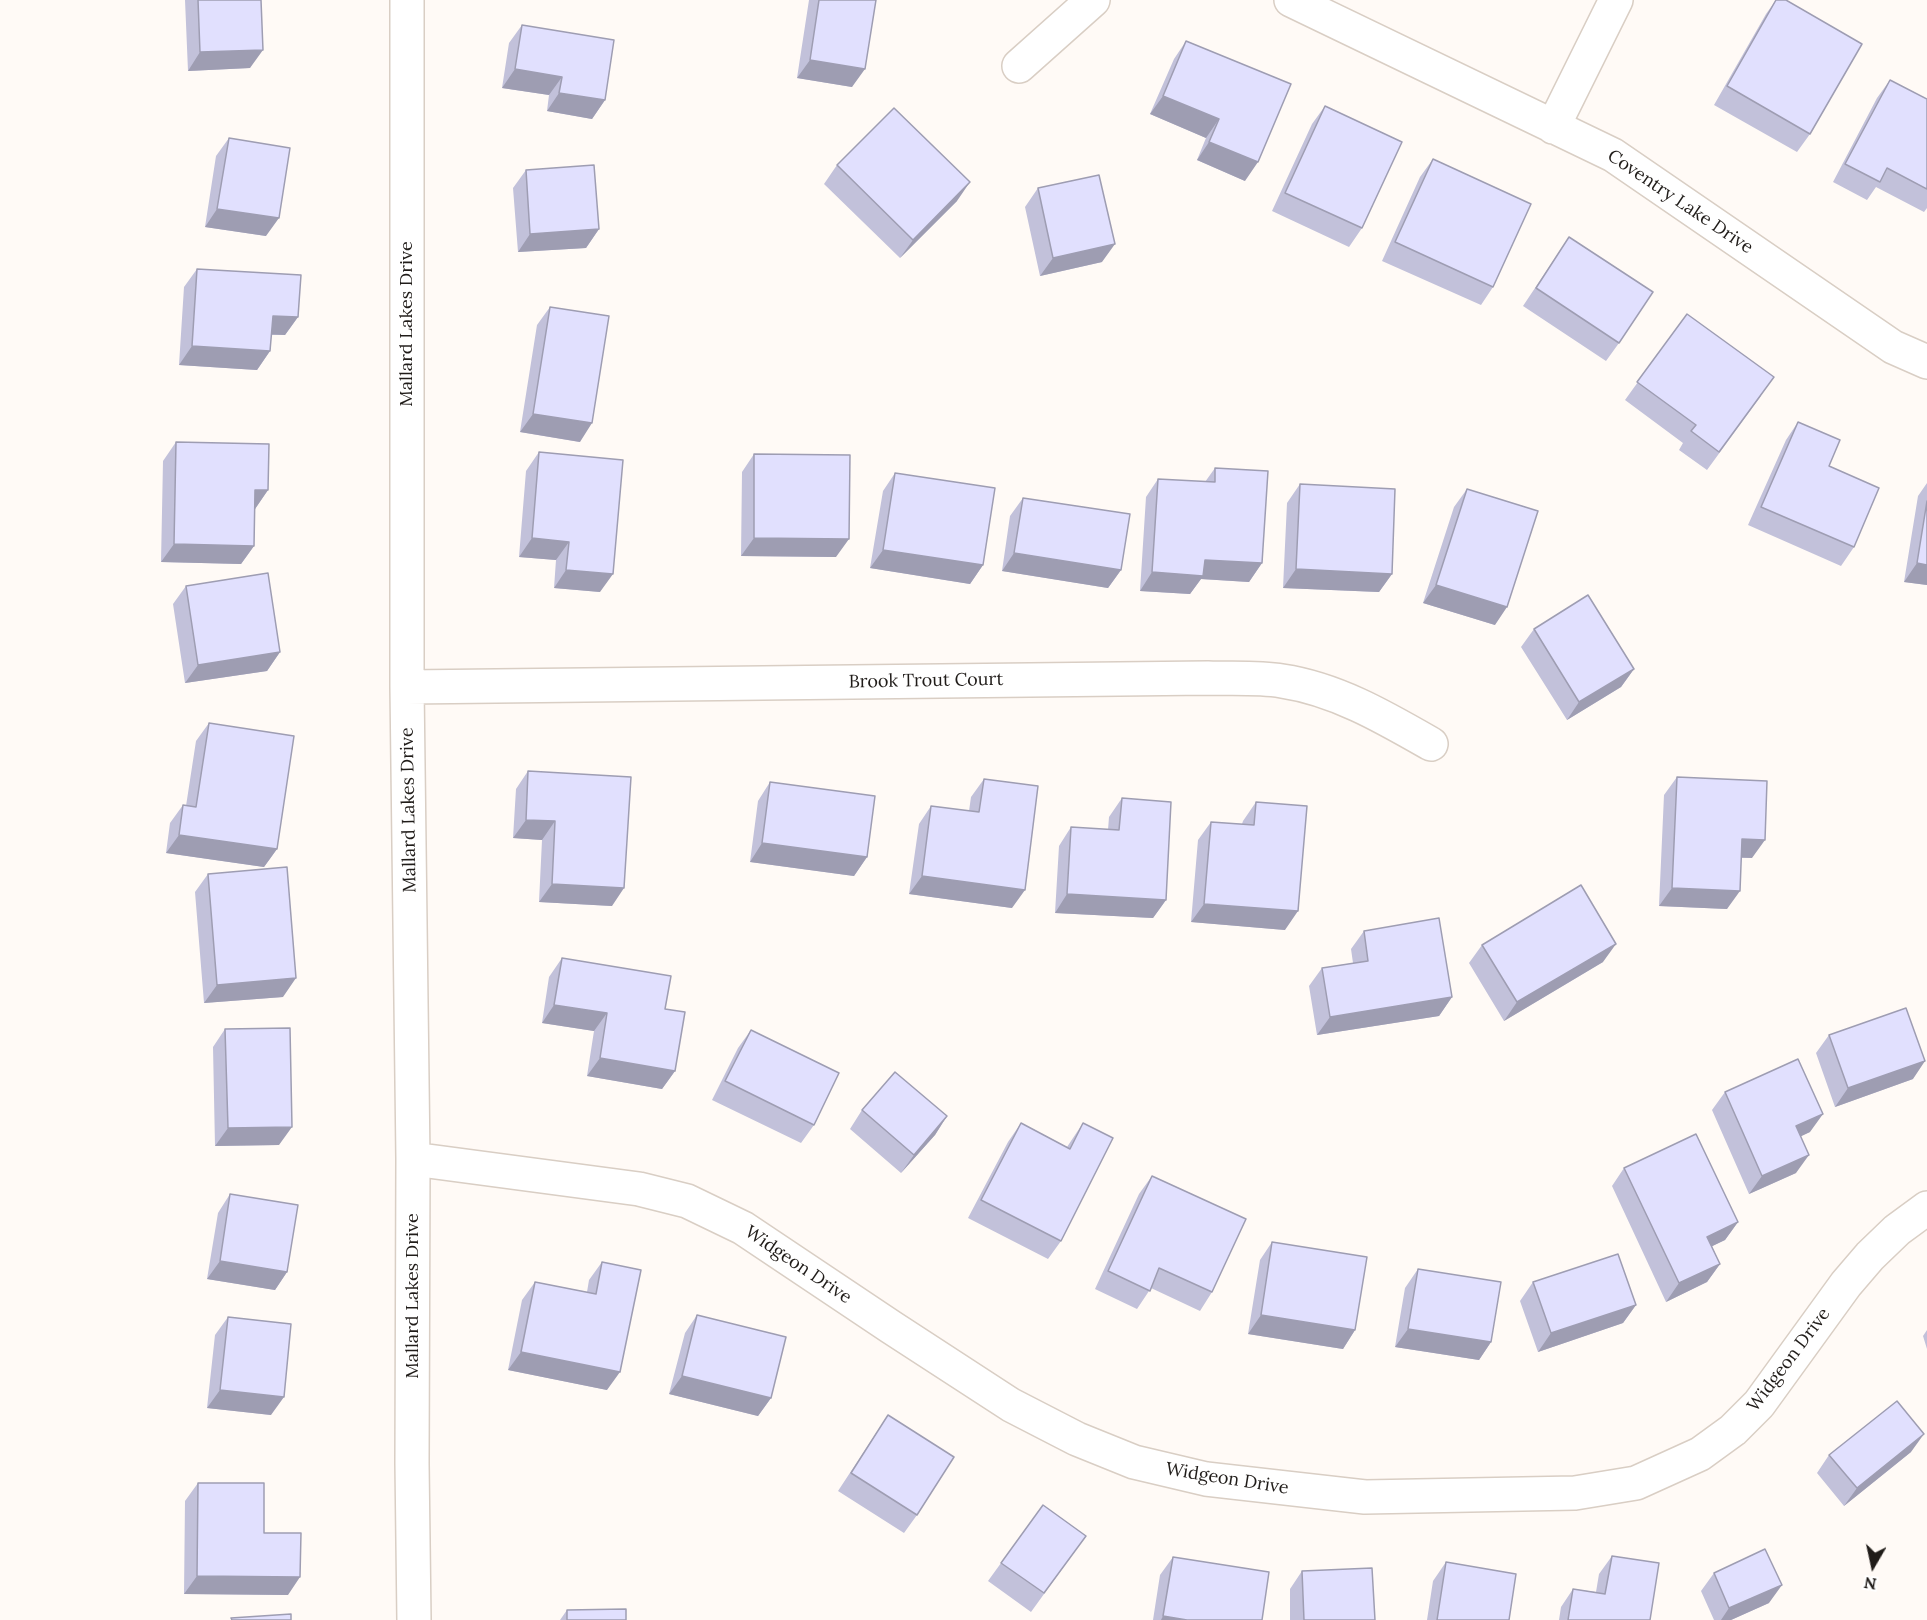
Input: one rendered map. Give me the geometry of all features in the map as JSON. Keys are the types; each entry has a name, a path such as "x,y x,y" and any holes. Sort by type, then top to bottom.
{"street":[{"name":"Mallard Lakes Drive","path":"407,0 407,687 414,1159 412,1463 414,1620"},
{"path":"1019,66 1093,0"},
{"name":"Coventry Lake Drive","path":"1291,0 1613,155 1893,347 1927,362"},
{"path":"1553,127 1616,0"},
{"name":"Brook Trout Court","path":"407,687 1208,678 1282,681 1318,689 1352,702 1386,718 1431,744"},
{"name":"Widgeon Drive","path":"414,1159 639,1189 687,1201 743,1228 891,1328 1011,1405 1077,1439 1134,1462 1206,1479 1365,1497 1575,1493 1636,1483 1700,1454 1732,1430 1759,1404 1846,1284 1897,1230 1927,1208"}],"building":[{"path":"198,0 261,0 263,50 200,52"},
{"path":"819,0 876,0 865,69 810,60"},
{"path":"1776,0 1786,0 1862,44 1810,134 1727,86"},
{"path":"522,25 614,40 605,100 559,93 562,77 515,69"},
{"path":"1186,41 1291,84 1258,162 1209,142 1219,119 1163,96"},
{"path":"1890,80 1927,99 1927,189 1887,168 1880,182 1845,164"},
{"path":"1325,106 1402,142 1362,228 1285,193"},
{"path":"894,108 970,182 913,240 837,165"},
{"path":"229,138 290,148 279,218 217,209"},
{"path":"1433,159 1531,204 1493,287 1395,242"},
{"path":"594,165 599,229 530,234 526,170"},
{"path":"1099,175 1115,244 1053,258 1038,188"},
{"path":"1569,237 1653,292 1619,343 1536,288"},
{"path":"197,269 301,275 298,317 273,316 270,351 192,346"},
{"path":"550,307 609,316 592,423 533,414"},
{"path":"1687,314 1774,377 1719,452 1691,431 1696,425 1637,382"},
{"path":"1798,422 1840,440 1829,466 1879,488 1854,547 1761,507"},
{"path":"176,442 269,444 268,490 255,490 254,546 174,544"},
{"path":"539,452 623,460 613,574 566,570 569,542 532,538"},
{"path":"754,454 850,455 849,539 754,538"},
{"path":"1215,468 1268,471 1262,563 1205,560 1203,576 1152,572 1158,479 1215,482"},
{"path":"895,473 995,488 983,565 883,550"},
{"path":"1300,484 1395,489 1392,574 1296,569"},
{"path":"1467,489 1538,511 1507,607 1436,585"},
{"path":"1023,498 1130,514 1121,570 1014,553"},
{"path":"1927,501 1927,565 1917,563"},
{"path":"268,573 280,652 198,665 186,586"},
{"path":"1588,595 1634,669 1579,702 1534,629"},
{"path":"209,723 294,736 277,849 179,835 183,805 196,807"},
{"path":"528,771 631,777 624,888 552,884 555,821 526,820"},
{"path":"1677,777 1767,781 1765,840 1742,839 1740,891 1672,888"},
{"path":"984,779 1038,786 1025,890 922,876 931,806 979,812"},
{"path":"770,782 875,796 867,857 762,843"},
{"path":"1122,798 1171,802 1166,900 1067,894 1071,827 1119,830"},
{"path":"1256,802 1307,806 1298,911 1204,904 1211,822 1254,825"},
{"path":"287,867 296,978 217,985 208,874"},
{"path":"1581,885 1616,944 1517,1002 1482,945"},
{"path":"1439,918 1452,997 1330,1017 1322,968 1368,961 1364,931"},
{"path":"562,958 671,976 665,1009 685,1012 675,1071 600,1058 607,1013 554,1005"},
{"path":"1906,1008 1925,1061 1848,1088 1829,1035"},
{"path":"290,1028 292,1127 228,1128 225,1029"},
{"path":"751,1030 839,1073 814,1125 725,1081"},
{"path":"1798,1059 1823,1114 1796,1126 1809,1155 1762,1176 1725,1092"},
{"path":"895,1072 947,1116 914,1155 862,1110"},
{"path":"1021,1123 1070,1149 1083,1123 1113,1138 1061,1241 981,1200"},
{"path":"1696,1134 1738,1222 1707,1237 1720,1264 1679,1283 1624,1168"},
{"path":"1152,1176 1246,1219 1212,1292 1159,1268 1150,1291 1108,1271"},
{"path":"230,1194 298,1205 287,1272 220,1261"},
{"path":"1272,1242 1367,1257 1355,1330 1261,1315"},
{"path":"1618,1254 1636,1305 1551,1333 1533,1282"},
{"path":"602,1262 641,1270 620,1372 521,1352 535,1282 596,1294"},
{"path":"1418,1269 1501,1282 1491,1342 1408,1329"},
{"path":"697,1315 786,1337 771,1398 682,1376"},
{"path":"228,1317 291,1324 284,1397 220,1390"},
{"path":"1897,1401 1924,1434 1857,1488 1829,1455"},
{"path":"888,1415 954,1457 917,1515 851,1473"},
{"path":"198,1483 264,1483 264,1533 301,1533 300,1577 197,1576"},
{"path":"1043,1505 1086,1536 1044,1593 1001,1563"},
{"path":"1765,1549 1782,1585 1729,1608 1714,1573"},
{"path":"1612,1556 1659,1563 1650,1620 1568,1620 1573,1589 1605,1594"},
{"path":"1173,1557 1269,1572 1262,1620 1187,1620 1163,1616"},
{"path":"1446,1562 1516,1574 1509,1620 1437,1620"},
{"path":"1372,1568 1375,1620 1304,1620 1302,1571"},
{"path":"626,1609 626,1620 567,1620 567,1610"},
{"path":"291,1614 291,1620 232,1620 231,1618"}]}
